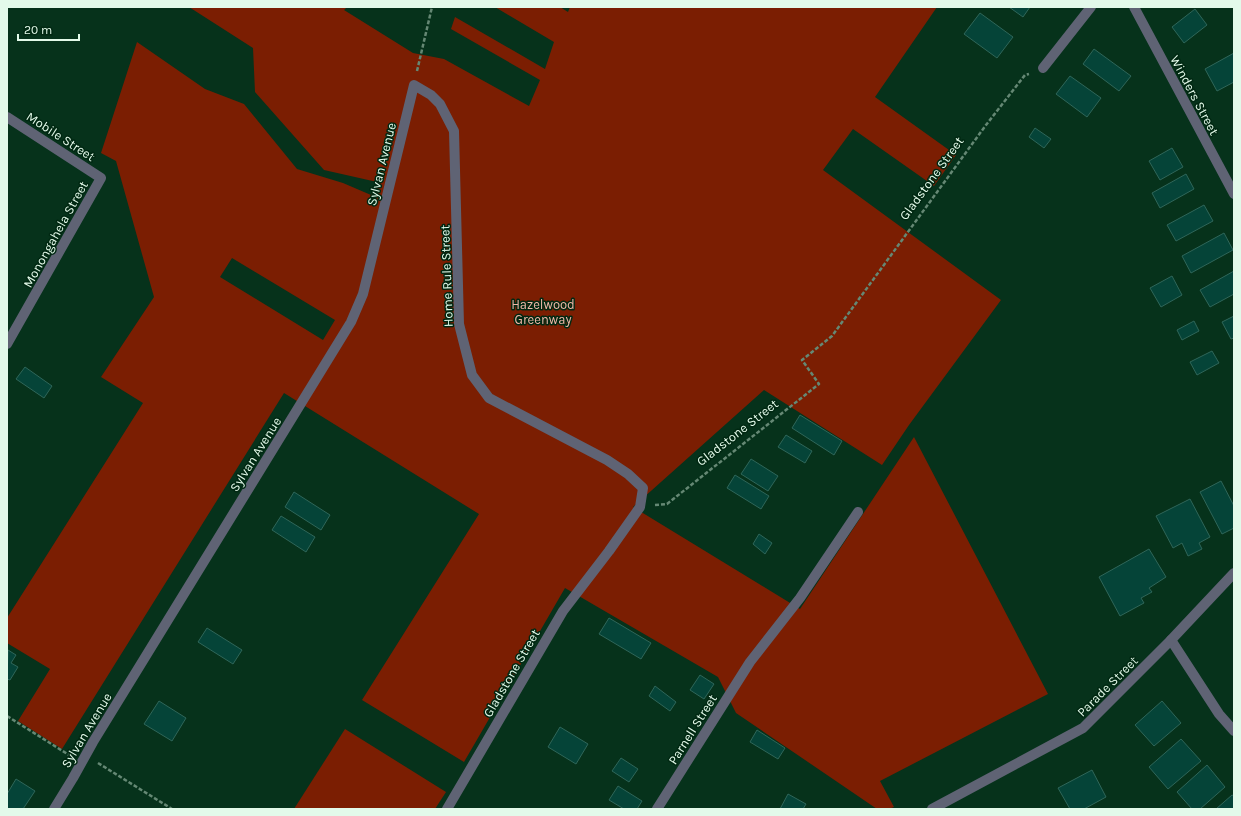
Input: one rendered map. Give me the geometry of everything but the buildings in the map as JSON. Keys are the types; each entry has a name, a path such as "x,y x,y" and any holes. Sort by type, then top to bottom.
{"street":[{"path":"1043,68 1091,7"},
{"name":"Winders Street","path":"1134,7 1234,194"},
{"name":"Home Rule Street","path":"414,85 431,95 440,104 454,131 459,324 472,375 489,398 607,460 628,474 643,488 640,507"},
{"name":"Sylvan Avenue","path":"54,809 74,778 102,728 352,322 363,294 414,85"},
{"name":"Mobile Street","path":"7,116 101,178"},
{"name":"Monongahela Street","path":"7,344 101,178"},
{"name":"Gladstone Street","path":"447,809 563,611 609,551 640,507"},
{"name":"Parnell Street","path":"657,809 750,662 800,598 858,512"},
{"name":"Parade Street","path":"932,809 1083,728 1171,640 1234,573"},
{"path":"1171,640 1219,714 1234,731"}],"path":[{"path":"414,85 432,7"},
{"name":"Gladstone Street","path":"640,507 667,504 819,384 802,360 832,336 986,125 1025,76"},
{"path":"7,716 70,756"},
{"path":"94,760 172,809"}],"green space":[{"name":"Hazelwood Greenway","path":"189,7 347,7 344,10 413,53 444,59 529,106 540,80 451,29 455,17 545,69 554,42 495,7 560,7 568,12 570,7 937,7 875,97 956,155 934,186 853,129 823,170 1001,300 909,425 882,465 764,390 633,507 800,609 914,437 1048,694 880,781 894,807 889,809 877,809 736,713 718,677 565,588 464,762 362,700 479,514 284,393 62,749 18,721 50,669 7,643 7,618 143,403 101,377 154,297 116,161 101,153 137,42 205,89 244,104 297,169 343,183 371,195 377,182 324,170 255,92 253,48","holes":["232,258 335,320 323,340 220,277"]},
{"path":"345,729 446,792 435,809 294,809"}]}
